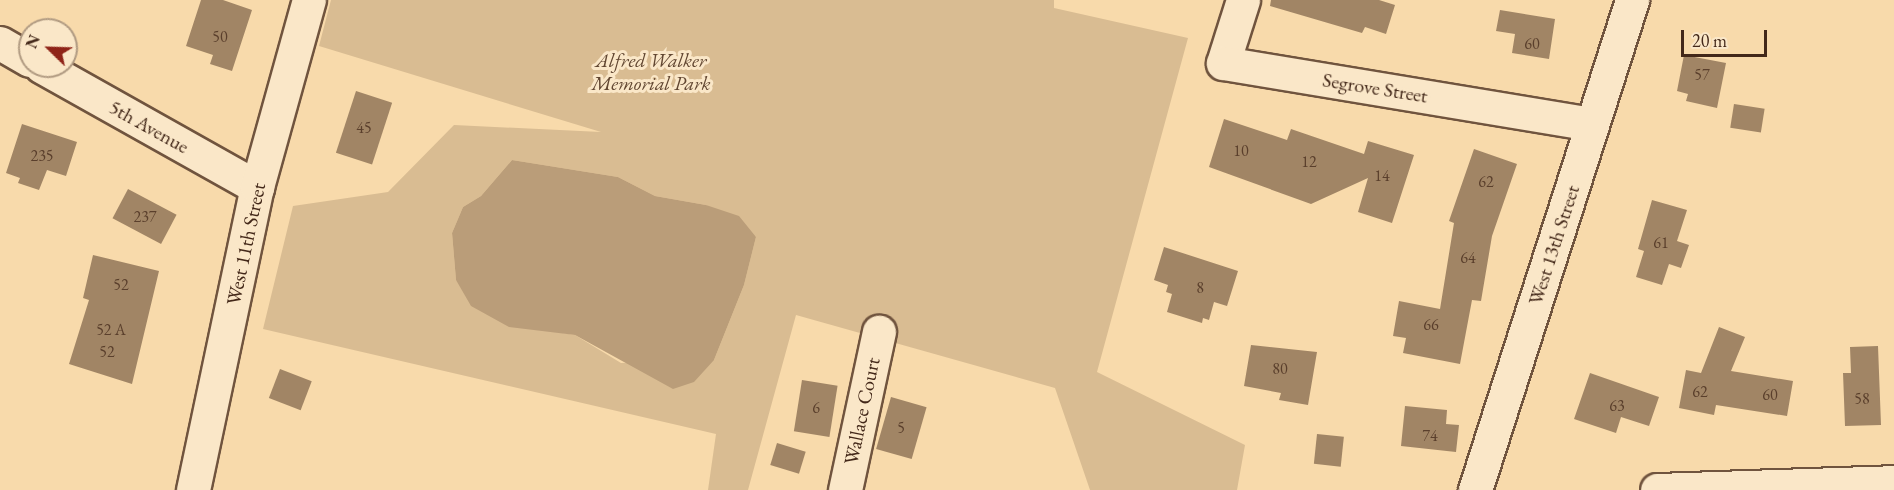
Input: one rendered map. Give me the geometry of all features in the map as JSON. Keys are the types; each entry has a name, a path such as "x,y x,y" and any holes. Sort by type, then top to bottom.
{"street":[{"name":"West 11th Street","path":"193,490 257,187 309,0"},
{"name":"Segrove Street","path":"1243,0 1223,63 1592,124"},
{"name":"West 13th Street","path":"1475,490 1632,0"},
{"path":"0,43 18,53"},
{"name":"5th Avenue","path":"62,78 257,187"},
{"name":"Wallace Court","path":"845,490 879,332"},
{"path":"1657,490 1894,482"}],"green space":[{"name":"Alfred Walker Memorial Park","path":"331,0 1054,0 1054,8 1188,38 1097,372 1245,445 1237,490 1090,490 1055,388 796,315 748,490 708,490 716,434 263,329 293,206 388,192 454,125 601,132 319,46","holes":["512,160 618,177 655,196 706,205 756,237 744,285 714,360 621,363 575,335 550,331 456,280 452,233 463,207 481,196"]}],"shaded area":[{"path":"512,160 618,177 655,196 706,205 739,216 756,237 744,285 714,360 694,382 673,389 575,335 509,327 471,306 456,280 452,233 463,207 481,196"}],"building":[{"path":"201,0 223,0 252,10 232,71 210,64 213,55 186,46"},
{"path":"1271,0 1379,0 1395,5 1386,34 1365,27 1362,33 1270,6"},
{"path":"1500,10 1555,19 1549,59 1512,53 1515,34 1496,31"},
{"path":"1684,55 1726,63 1717,108 1686,101 1688,94 1677,91"},
{"path":"356,91 392,103 372,165 336,153"},
{"path":"1734,104 1765,109 1761,133 1730,128"},
{"path":"1224,119 1287,140 1291,129 1364,154 1368,141 1414,155 1392,223 1358,212 1368,178 1311,204 1209,167"},
{"path":"22,124 77,142 66,176 47,170 39,190 18,183 20,178 6,173"},
{"path":"1474,149 1517,164 1492,236 1481,301 1472,300 1460,364 1403,353 1406,338 1393,336 1399,301 1440,309 1454,223 1449,221"},
{"path":"128,189 177,215 161,244 113,218"},
{"path":"1652,200 1687,210 1677,241 1689,245 1681,268 1669,264 1662,285 1636,277 1644,251 1638,249"},
{"path":"1164,247 1238,271 1227,306 1214,302 1209,320 1203,318 1202,323 1167,312 1172,294 1166,292 1168,285 1154,280"},
{"path":"93,255 159,271 132,384 69,364 89,300 83,298"},
{"path":"1719,327 1745,337 1731,371 1793,381 1787,416 1716,405 1714,415 1679,408 1686,370 1701,373"},
{"path":"1251,345 1317,352 1308,405 1279,400 1281,393 1244,386"},
{"path":"1878,346 1881,425 1845,426 1843,373 1851,373 1850,347"},
{"path":"280,369 312,381 301,410 269,398"},
{"path":"1590,373 1659,397 1649,426 1621,417 1616,433 1574,419"},
{"path":"802,380 838,386 829,437 794,431"},
{"path":"891,397 927,407 912,459 876,449"},
{"path":"1405,406 1447,410 1446,424 1459,425 1456,452 1401,446"},
{"path":"1317,434 1344,437 1341,467 1314,464"},
{"path":"777,443 806,452 799,474 770,465"}]}
